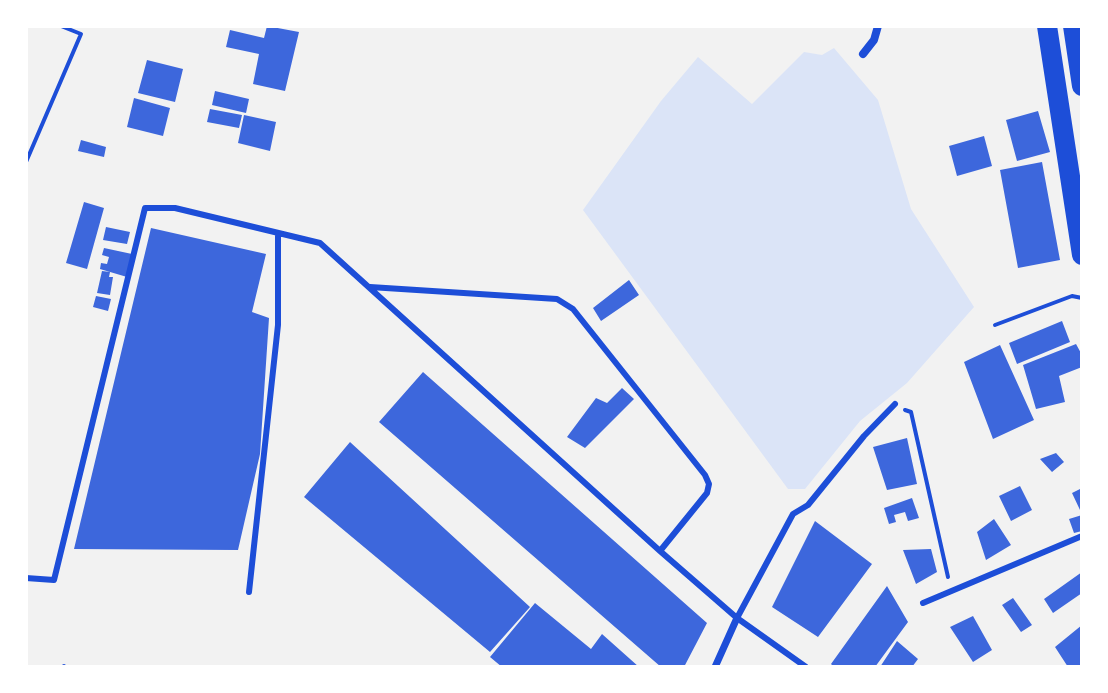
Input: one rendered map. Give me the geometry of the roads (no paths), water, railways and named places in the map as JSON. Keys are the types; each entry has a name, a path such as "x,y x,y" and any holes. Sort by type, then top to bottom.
{"main road":[{"path":"1047,26 1082,255"},
{"path":"1073,26 1080,56 1082,86"}],"street":[{"path":"863,54 874,40 878,26"},
{"path":"715,667 737,618"}],"lane":[{"path":"26,578 54,580 145,208 175,208 320,243 660,551 737,618 806,667"},
{"path":"249,592 278,325 278,234"},
{"path":"370,287 557,299 573,309 709,484 707,493 660,551"},
{"path":"737,618 793,514 808,505 864,436 895,404"},
{"path":"923,603 1082,536"}]}
